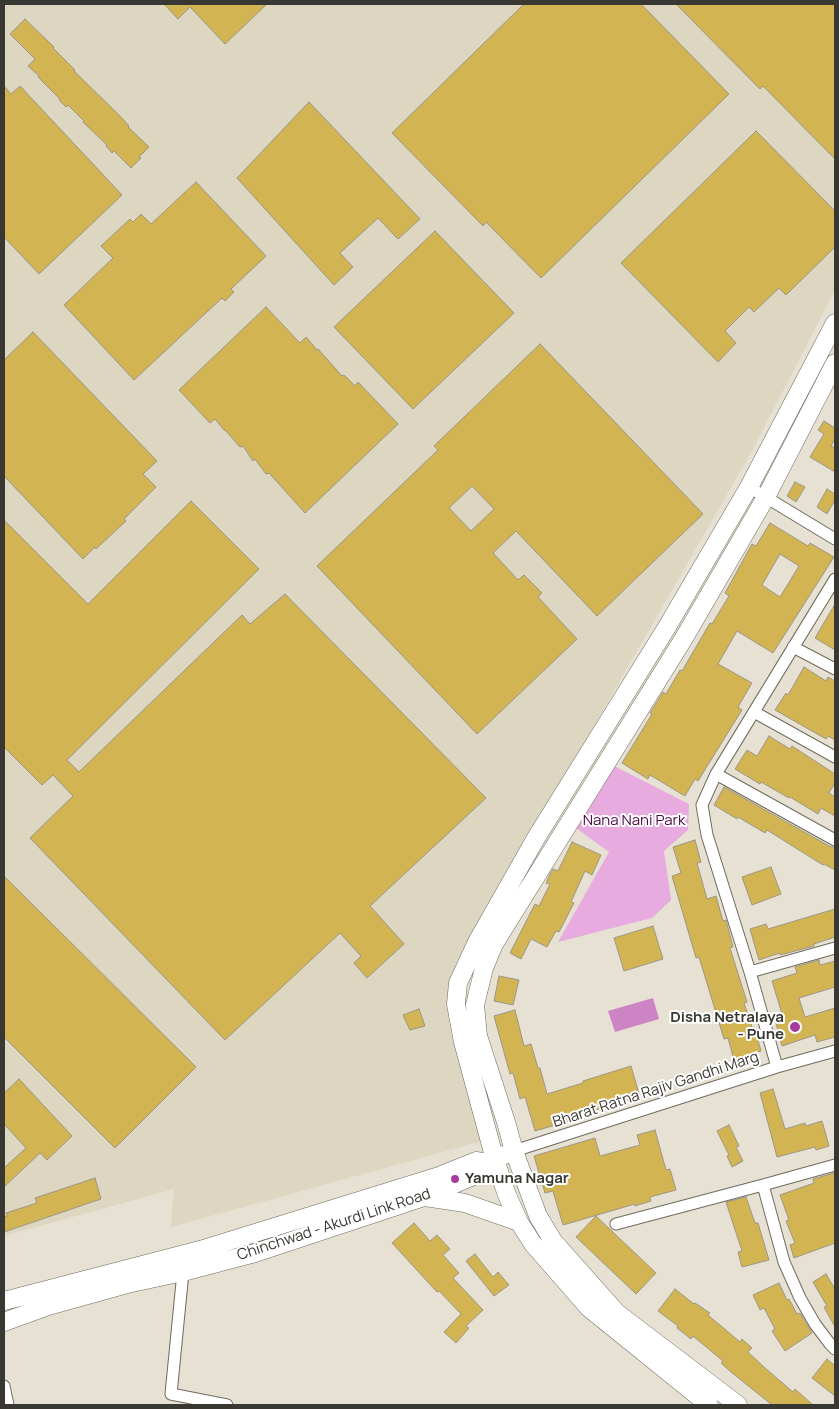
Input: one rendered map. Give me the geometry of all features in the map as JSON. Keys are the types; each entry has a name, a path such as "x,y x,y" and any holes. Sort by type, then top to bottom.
{"main road":[{"path":"708,1405 589,1308 534,1244 519,1222 492,1161 463,1042 456,1004 458,983 477,942 536,838 667,628 749,488 835,323"},
{"path":"738,1405 617,1313 553,1241 538,1216 514,1151 478,1036 475,1005 494,944 684,638 766,497 835,363"},
{"path":"492,1161 514,1151"},
{"name":"Chinchwad - Akurdi Link Road","path":"4,1301 200,1250 439,1176 476,1161 492,1161"},
{"name":"Chinchwad - Akurdi Link Road","path":"4,1322 66,1301 127,1284 183,1272 255,1253 424,1197 478,1174 492,1161"},
{"path":"424,1197 465,1202 519,1222"}],"street":[{"path":"749,488 835,539"},
{"path":"777,1067 750,972 707,835 702,805 716,774 793,647 831,596 835,579"},
{"path":"793,647 835,669"},
{"path":"754,712 835,757"},
{"path":"716,774 835,840"},
{"path":"750,972 835,948"},
{"name":"Bharat Ratna Rajiv Gandhi Marg","path":"514,1151 777,1067 835,1051"},
{"path":"616,1224 835,1165"},
{"path":"763,1185 784,1262 800,1298 815,1324 835,1349"},
{"path":"183,1272 171,1394 227,1405"},
{"path":"4,1386 8,1405"}],"shaded area":[{"path":"4,4 835,4 835,290 752,451 464,952 452,992 490,1139 171,1227 174,1189 4,1236"},
{"path":"653,998 659,1019 615,1032 608,1011"}],"green space":[{"name":"Nana Nani Park","path":"614,766 689,804 688,830 664,851 671,900 652,918 558,942 609,852 576,828"}],"building":[{"path":"164,4 267,4 225,44 190,7 178,19"},
{"path":"524,4 641,4 729,94 541,278 486,222 483,226 392,133"},
{"path":"676,4 835,4 835,159 763,86 760,89"},
{"path":"25,19 149,147 131,168 114,151 112,153 107,145 84,121 68,105 66,107 28,66 35,59 10,34"},
{"path":"4,86 11,94 20,86 122,195 39,274 4,237"},
{"path":"309,102 420,219 398,239 378,218 340,253 353,267 334,285 237,178"},
{"path":"756,131 835,211 835,247 786,295 779,288 754,312 749,307 725,331 736,343 718,362 621,263"},
{"path":"196,182 266,256 231,289 234,292 225,301 222,298 134,380 64,305 113,258 101,246 130,219 133,222 141,214 151,224"},
{"path":"435,231 514,313 413,409 334,327"},
{"path":"266,307 300,343 306,337 342,376 344,375 355,386 358,382 398,424 305,513 269,473 266,474 255,459 253,461 243,446 240,447 215,419 210,423 179,390"},
{"path":"33,332 157,461 143,474 156,487 124,519 126,521 83,559 4,476 4,360"},
{"path":"540,344 703,514 597,616 516,531 493,553 518,580 524,575 542,593 538,597 577,639 477,734 317,566 438,450 434,446","holes":["472,486 494,509 471,531 449,508"]},
{"path":"824,421 835,428 835,439 831,446 835,448 835,472 810,457 824,434 818,430"},
{"path":"795,482 805,487 796,502 787,496"},
{"path":"827,489 835,494 835,500 827,514 817,507"},
{"path":"191,501 259,569 67,760 79,772 242,615 250,624 285,594 486,798 370,906 404,944 367,978 354,963 361,956 340,933 225,1040 30,838 73,796 53,775 42,785 4,747 4,520 88,604"},
{"path":"770,523 808,546 810,543 834,557 773,653 737,631 718,664 752,683 738,707 742,710 698,781 695,779 685,796 650,775 648,779 622,763 663,692 666,694 680,670 682,671 710,623 712,624 729,596 725,593 752,544 756,546","holes":["780,554 799,566 780,597 762,585"]},
{"path":"835,604 835,650 815,638"},
{"path":"804,667 826,681 828,677 835,681 835,740 828,736 826,739 775,710 786,693 788,695"},
{"path":"769,736 790,749 792,746 835,774 835,783 829,793 835,797 835,816 821,808 818,814 790,797 761,782 760,784 735,769 747,750 757,756"},
{"path":"724,787 831,847 835,847 835,870 823,865 767,830 765,833 714,805"},
{"path":"695,840 701,862 697,863 707,899 716,896 723,921 726,920 733,947 730,948 747,1002 744,1003 761,1051 734,1060 728,1038 724,1039 699,957 696,958 672,876 681,873 673,847"},
{"path":"572,842 601,855 592,875 585,871 571,902 574,903 559,932 556,931 547,947 531,939 521,959 510,953 535,904 539,906 550,884 546,883 550,874 553,869 558,871"},
{"path":"771,867 781,894 752,905 742,877"},
{"path":"4,876 196,1067 115,1148 4,1037"},
{"path":"835,909 835,937 814,944 814,946 780,955 780,953 759,960 750,929 766,924 768,929"},
{"path":"653,926 663,959 624,971 614,938"},
{"path":"819,960 820,965 835,961 835,987 799,998 805,1017 835,1008 835,1037 817,1042 815,1035 782,1046 775,1019 783,1017 772,981 797,973 795,967"},
{"path":"499,976 519,980 513,1005 494,1001"},
{"path":"419,1009 425,1026 410,1030 403,1015"},
{"path":"515,1010 524,1046 531,1044 547,1094 631,1066 640,1097 585,1113 586,1116 535,1131 525,1097 520,1099 513,1073 510,1074 494,1016"},
{"path":"19,1079 72,1136 47,1160 40,1153 4,1187 4,1168 26,1148 4,1124 4,1093"},
{"path":"773,1089 785,1129 805,1123 806,1126 822,1121 829,1146 816,1150 815,1147 777,1157 760,1093"},
{"path":"729,1125 739,1146 736,1147 743,1161 732,1167 727,1156 729,1155 717,1131"},
{"path":"655,1130 666,1170 670,1169 676,1190 650,1197 651,1201 635,1206 635,1204 563,1225 553,1191 545,1193 534,1156 595,1138 600,1156 640,1145 637,1135"},
{"path":"834,1173 835,1243 794,1258 790,1245 795,1243 786,1221 789,1220 780,1195 814,1183 813,1179"},
{"path":"95,1178 101,1199 4,1232 4,1217 7,1216 6,1213 37,1203 35,1198"},
{"path":"746,1197 755,1223 758,1223 769,1260 742,1267 738,1252 742,1251 726,1202"},
{"path":"596,1216 656,1273 636,1294 576,1237"},
{"path":"414,1223 430,1241 437,1235 450,1249 443,1255 459,1273 453,1278 483,1310 466,1326 469,1328 456,1343 444,1332 461,1314 439,1291 437,1292 392,1243"},
{"path":"475,1254 493,1277 498,1272 509,1285 494,1296 466,1261"},
{"path":"826,1274 835,1289 835,1327 824,1307 827,1306 813,1282"},
{"path":"779,1283 787,1300 789,1299 797,1314 800,1313 812,1333 785,1351 772,1331 775,1329 764,1308 760,1310 753,1295"},
{"path":"675,1289 694,1304 710,1313 708,1315 740,1342 742,1339 752,1348 748,1352 765,1368 793,1392 795,1389 813,1405 772,1405 731,1372 721,1363 723,1361 693,1336 691,1339 677,1328 678,1326 658,1311"},
{"path":"827,1359 835,1366 835,1396 812,1378"}],"place":[{"name":"Disha Netralaya - Pune","path":"795,1027"},
{"name":"Yamuna Nagar","path":"455,1179"}]}
